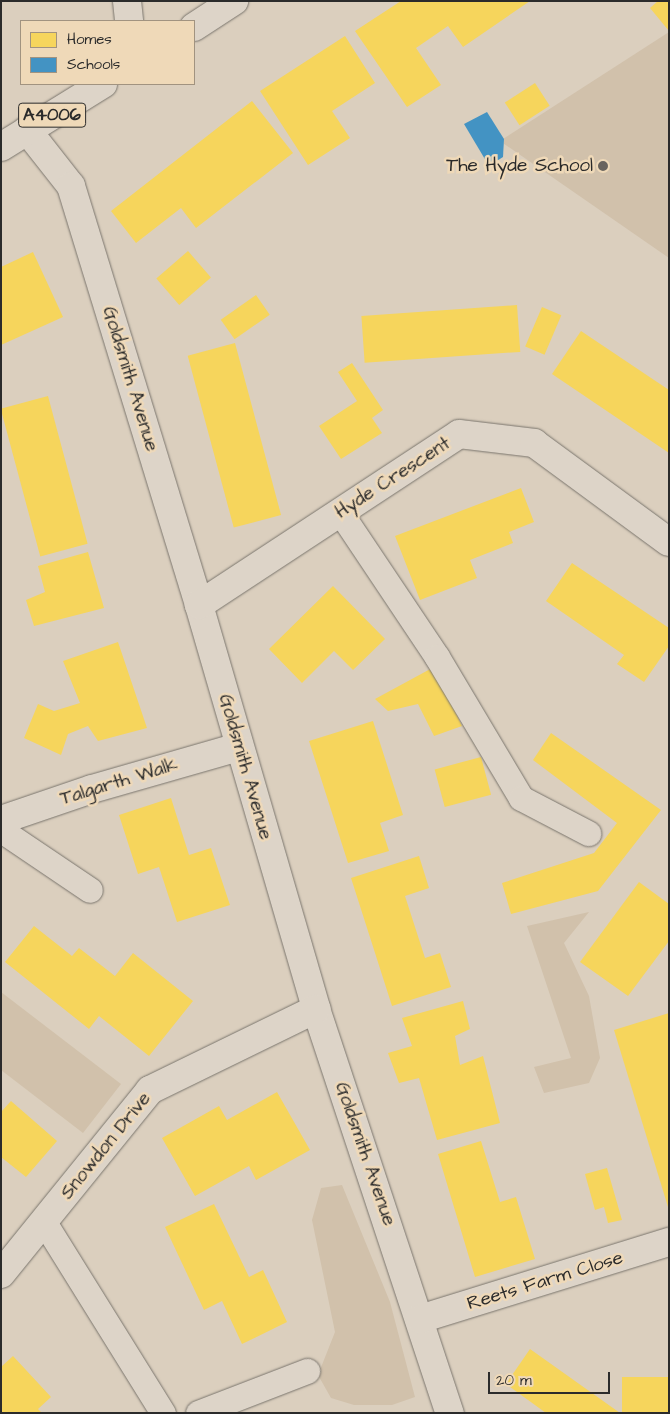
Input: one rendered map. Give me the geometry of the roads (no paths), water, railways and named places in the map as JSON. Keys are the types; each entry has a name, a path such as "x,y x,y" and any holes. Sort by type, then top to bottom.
{"street":[{"path":"126,1 129,20"},
{"path":"195,26 234,1"},
{"name":"A4006","path":"1,148 101,85"},
{"name":"Goldsmith Avenue","path":"27,130 70,186 200,604 238,747 316,1009 450,1413"},
{"name":"Hyde Crescent","path":"200,604 459,434 534,443 669,542"},
{"name":"Talgarth Walk","path":"1,820 92,789 238,747"},
{"name":"Snowdon Drive","path":"1,1274 150,1090 316,1009"},
{"name":"Reets Farm Close","path":"420,1320 669,1242"}],"lane":[{"path":"340,512 437,656 521,798 588,833"},
{"path":"1,830 90,890"},
{"path":"44,1222 164,1413"},
{"path":"198,1413 307,1371"}],"place":[{"name":"The Hyde School","path":"603,166"}]}
